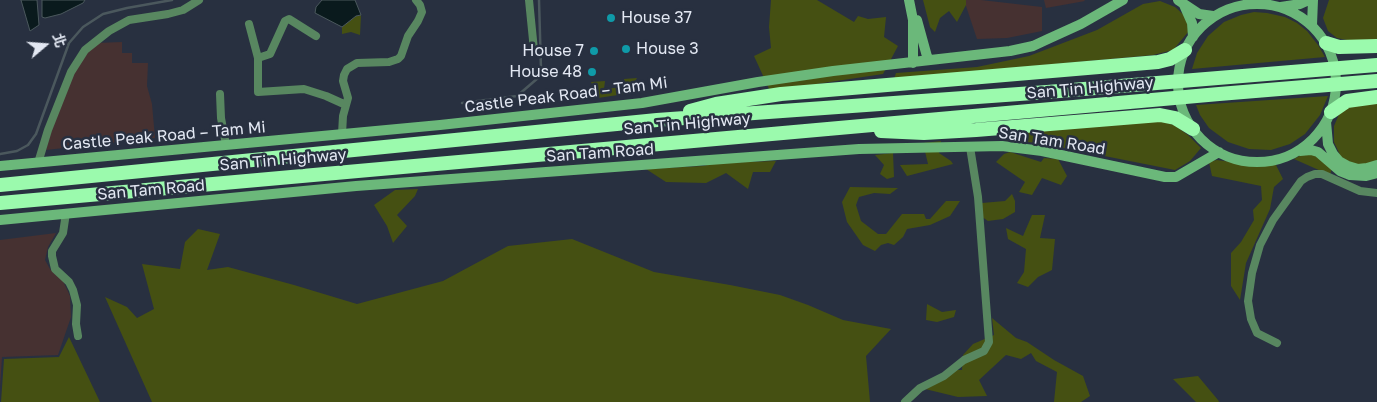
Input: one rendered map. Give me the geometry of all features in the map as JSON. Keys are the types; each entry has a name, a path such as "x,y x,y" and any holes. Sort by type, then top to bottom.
{"highway":[{"path":"1326,43 1339,47 1353,48 1377,46"},
{"path":"657,120 716,104 781,94 1158,62 1170,59 1185,50"},
{"name":"San Tin Highway","path":"0,185 657,120 1047,92 1377,65"},
{"name":"San Tin Highway","path":"0,203 826,128 1377,81"},
{"path":"1328,117 1347,101 1377,97"},
{"path":"826,128 924,133 1160,115 1175,118 1193,129"}],"main road":[{"path":"911,0 928,60"},
{"path":"911,0 913,63"},
{"name":"Castle Peak Road – Tam Mi","path":"0,166 642,104 758,82 833,71 1010,52 1033,46 1081,24 1123,0"},
{"path":"1280,7 1300,4 1309,0"},
{"path":"1312,25 1313,0"},
{"path":"1181,2 1199,14 1213,16"},
{"path":"1181,2 1192,23 1192,37"},
{"path":"1267,2 1300,16 1312,25 1326,43 1332,57 1336,78 1336,95 1328,117 1315,137 1296,152 1282,158 1256,162 1241,160 1218,152 1193,129 1184,113 1178,77 1185,50 1192,37 1213,16 1237,3 1267,2"},
{"path":"1328,117 1328,144 1339,161 1358,169 1377,165"},
{"path":"1197,164 1206,142"},
{"name":"San Tam Road","path":"0,220 356,186 860,148 1002,146 1042,151 1165,177 1176,177 1186,173 1218,152"},
{"path":"1296,152 1311,150 1318,152 1335,168 1350,175 1360,177 1377,173"}],"street":[{"path":"38,163 48,130 71,72 85,50 109,31 129,20 176,12 199,0"},
{"path":"342,134 348,94 343,81 347,69 357,63 389,62 401,56 408,36 418,22 422,12 416,0"},
{"path":"529,0 534,50"},
{"path":"258,58 270,54 285,21 289,20 316,36"},
{"path":"249,24 258,58 258,92 304,89 326,96 346,106"},
{"path":"220,94 221,118 226,145"},
{"path":"905,402 920,388 939,379 964,360 980,354 988,346 978,197 970,146"},
{"path":"1277,343 1257,333 1251,319 1248,301 1257,254 1273,220 1301,181 1307,176 1315,174 1322,174 1360,191 1377,194"},
{"path":"66,213 63,233 52,252 52,256 55,269 70,282 73,290 77,305 76,324 78,336"}],"shaded area":[{"path":"21,0 37,0 39,25 30,31"},
{"path":"42,0 85,0 83,3 61,14 45,18 42,17"},
{"path":"322,0 355,0 361,15 356,16 342,27 315,13 316,7"},
{"path":"964,0 981,0 1042,7 1042,31 1007,38 977,39"},
{"path":"1044,0 1084,0 1085,1 1046,8"},
{"path":"122,42 122,53 132,53 132,63 148,63 147,86 152,104 155,138 46,150 51,131 73,73 87,51 96,43"},
{"path":"56,233 48,247 45,260 50,269 63,281 70,296 71,317 58,355 2,357 0,387 0,240"}],"green space":[{"path":"771,0 817,0 854,22 858,16 868,19 886,17 884,37 898,46 883,74 770,91 754,56 771,48 769,27"},
{"path":"923,0 966,0 966,5 957,22 949,11 940,18 935,32 930,27"},
{"path":"1329,0 1377,0 1377,41 1352,41 1337,38 1328,31 1323,18"},
{"path":"1160,1 1175,7 1186,17 1189,31 1173,50 1153,55 894,79 896,73 977,67 1029,56 1097,30 1143,4"},
{"path":"1254,12 1285,17 1297,23 1307,31 1325,57 1192,69 1197,53 1208,36 1224,22"},
{"path":"361,15 360,35 351,32 342,34 342,27 356,16"},
{"path":"637,78 633,85 641,88 631,93 598,98 591,82 605,81 604,89 624,87 624,79"},
{"path":"1328,96 1320,115 1305,134 1290,144 1271,150 1249,149 1228,142 1209,128 1196,105"},
{"path":"1377,102 1377,162 1356,166 1341,157 1334,142 1334,126 1340,112 1349,106"},
{"path":"1160,121 1174,125 1201,148 1190,161 1175,170 1039,143 1003,140 996,134"},
{"path":"941,141 939,153 953,164 907,176 900,165 928,164 923,143"},
{"path":"1311,149 1332,168 1330,175 1294,159"},
{"path":"1010,152 1041,162 1044,158 1058,159 1067,176 1061,185 1042,178 1032,195 1019,192 1025,182 996,162 1004,154"},
{"path":"893,153 894,177 887,179 880,174 884,165 875,155"},
{"path":"1217,160 1246,164 1276,165 1283,179 1274,187 1270,209 1246,263 1240,300 1231,286 1231,253 1241,242 1254,220 1253,210 1262,200 1261,186 1212,176 1209,162"},
{"path":"776,161 770,172 753,172 748,189 726,173 706,183 666,182 646,169 703,166 717,163"},
{"path":"850,187 898,188 890,194 874,193 859,197 856,205 861,221 878,234 886,234 902,214 924,214 926,219 930,219 946,201 960,201 950,216 930,225 907,229 903,237 894,245 888,243 881,245 875,251 863,245 847,222 842,202"},
{"path":"418,189 415,196 397,215 407,226 393,243 387,226 374,205 395,190"},
{"path":"1012,194 1015,201 1015,212 1003,219 988,221 975,212 982,203 1005,201"},
{"path":"1032,215 1045,215 1040,238 1055,239 1052,270 1038,277 1028,287 1017,283 1024,272 1026,249 1008,239 1006,228 1023,236"},
{"path":"198,229 220,234 207,270 228,267 357,304 443,281 508,246 572,239 654,272 780,295 843,320 891,329 866,356 870,402 152,402 105,297 127,307 137,318 154,309 142,264 180,269 185,242"},
{"path":"927,304 942,312 956,310 954,317 937,322 926,320"},
{"path":"992,318 1016,338 1027,342 1083,376 1090,396 1081,402 1054,402 1057,372 1036,361 1031,353 1021,359 1006,355 979,380 987,396 958,397 925,389 946,370 962,370 963,355 973,344 994,335"},
{"path":"69,337 100,402 1,402 4,359 59,357"},
{"path":"1198,376 1219,402 1196,402 1173,379"}],"waterway":[{"path":"0,154 17,151 28,145 36,134 69,43 83,27 103,14 172,0"},
{"path":"462,103 517,96 538,78 541,69 539,0"}],"place":[{"name":"House 37","path":"611,18"},
{"name":"House 3","path":"626,49"},
{"name":"House 7","path":"594,51"},
{"name":"House 48","path":"592,72"}]}
